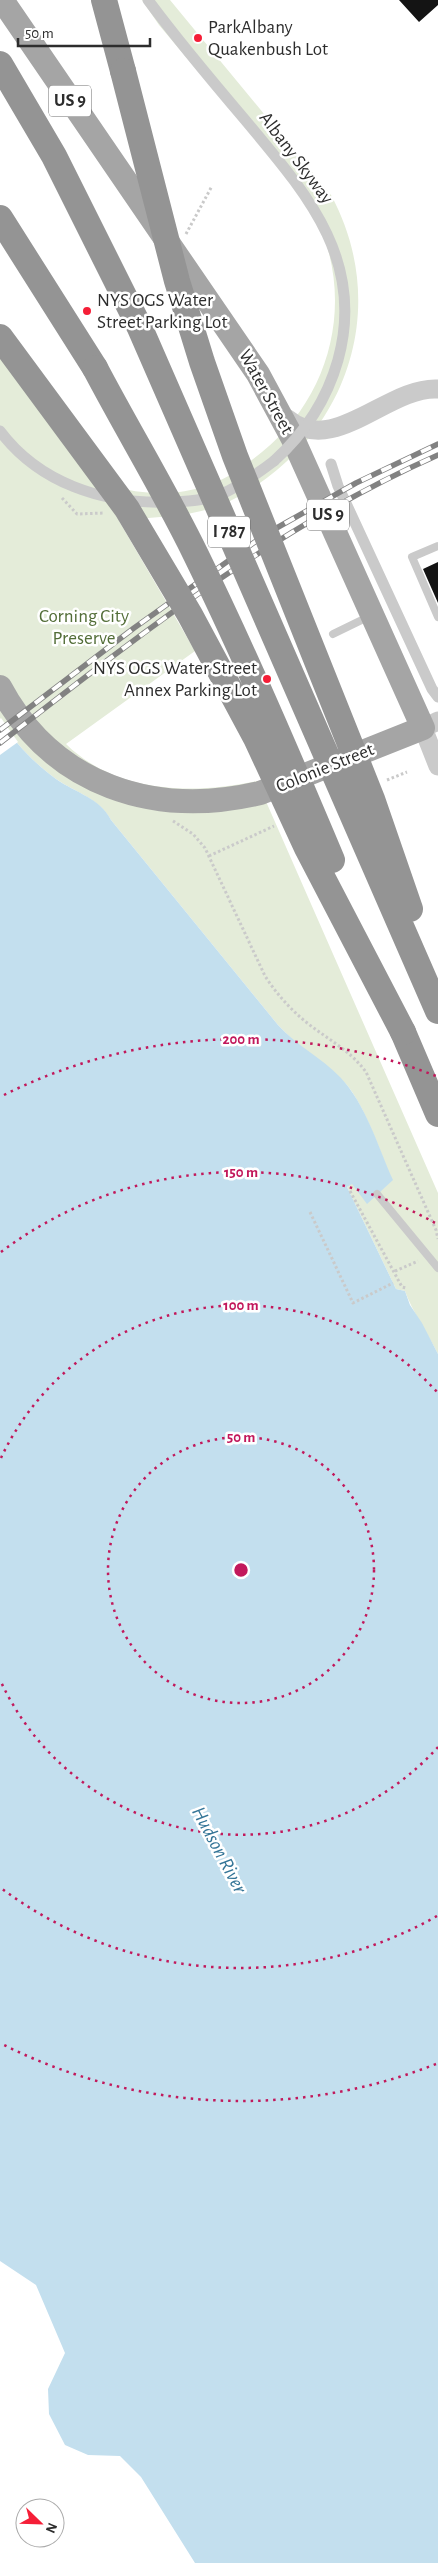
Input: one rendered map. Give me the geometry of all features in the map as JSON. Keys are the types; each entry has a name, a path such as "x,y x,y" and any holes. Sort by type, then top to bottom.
{"highway":[{"path":"104,0 177,281 202,362 235,456 372,799 438,991"},
{"name":"I 787","path":"0,64 54,156 140,328 438,1011"},
{"name":"I 787","path":"0,218 95,368 158,480 196,555 309,806 438,1114"},
{"path":"0,337 127,509 190,616 256,738 307,848 403,1032"}],"main road":[{"name":"Water Street","path":"2,0 240,344 275,403 372,615 430,724"},
{"name":"Colonie Street","path":"0,686 19,718 59,759 81,773 116,789 149,798 208,801 235,799 260,793 430,724"}],"street":[{"name":"Albany Skyway","path":"0,431 24,456 58,480 94,495 145,503 192,501 218,495 240,484 274,461 296,439 311,419 326,393 335,369 344,331 344,290 340,268 332,244 312,204 178,40 148,0"},
{"path":"275,403 283,414 297,425 312,431 327,431 399,399 426,390 438,389"},
{"path":"331,464 432,689 438,697"},
{"name":"Water Street","path":"430,724 438,766"}],"lane":[{"path":"438,546 412,557 438,618"},
{"path":"333,634 372,615"},
{"path":"377,1194 438,1268"}],"path":[{"path":"186,235 212,186"},
{"path":"172,820 193,834 204,848 265,976 275,991 306,1022 350,1054 366,1072 436,1230 438,1239"},
{"path":"350,1191 396,1271 402,1287 406,1288"},
{"path":"310,1212 353,1304 393,1283"},
{"path":"396,1271 428,1256"}],"green space":[{"name":"Corning City Preserve","path":"142,0 170,0 331,195 349,239 358,283 357,327 347,369 329,409 303,445 270,476 230,501 204,511 176,516 119,521 195,651 66,744 86,760 108,772 131,781 156,786 207,788 257,781 438,1193 438,1354 405,1291 396,1289 347,1187 352,1183 377,1194 392,1180 372,1129 352,1092 337,1075 278,1025 106,813 94,801 56,779 32,759 0,720 0,356 94,479 120,488 143,492 171,493 210,485 230,475 262,452 285,430 305,405 319,377 329,348 334,317 334,286 329,255 317,220 302,195 159,25"}],"water":[{"name":"Hudson River","path":"0,720 19,745 40,766 56,779 101,806 278,1025 333,1070 349,1088 371,1126 393,1180 367,1204 352,1184 347,1187 396,1289 405,1291 410,1305 438,1354 438,2563 195,2563 141,2477 120,2456 88,2455 65,2445 49,2414 48,2389 65,2353 36,2285 0,2261"}],"pier":[{"path":"0,719 18,742 0,755"}],"building":[{"path":"399,0 438,0 438,5 419,22"},
{"path":"438,562 438,603 423,569"}],"railway":[{"path":"0,730 134,628 266,534 356,483 438,444"},
{"path":"0,743 157,624 265,549 379,483 438,455"}],"place":[{"name":"ParkAlbany Quakenbush Lot","path":"198,38"},
{"name":"NYS OGS Water Street Parking Lot","path":"87,311"},
{"name":"NYS OGS Water Street Annex Parking Lot","path":"267,679"}]}
